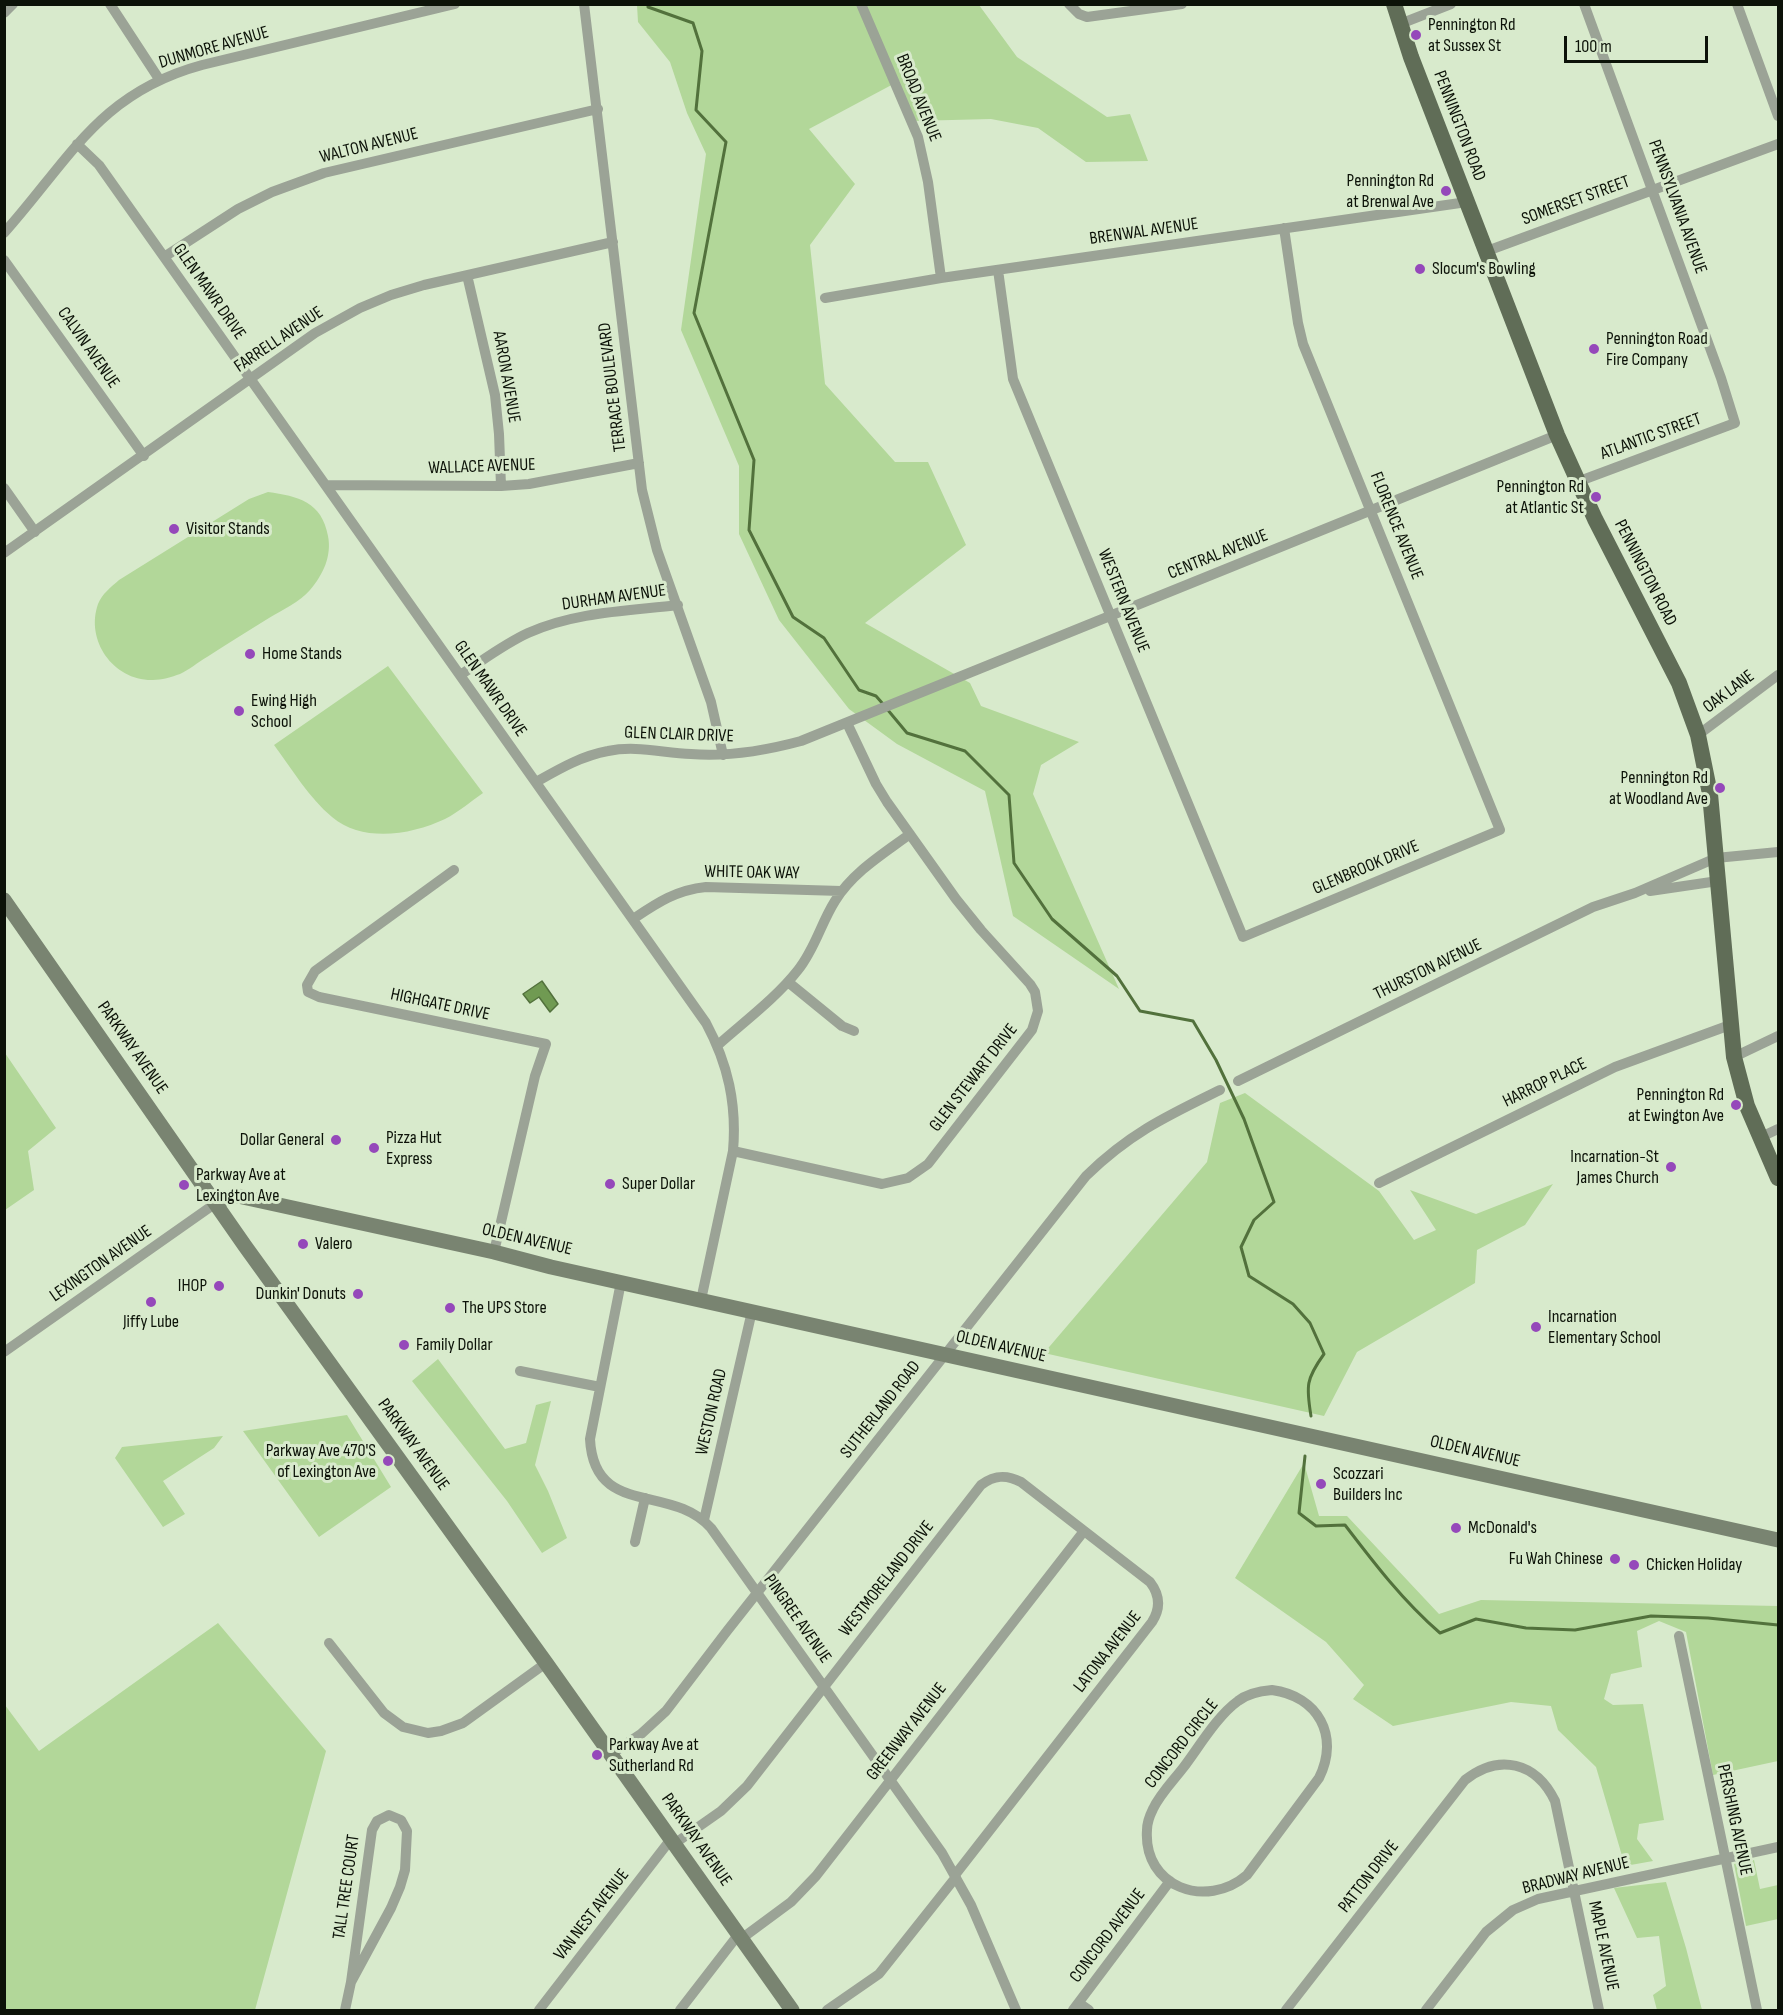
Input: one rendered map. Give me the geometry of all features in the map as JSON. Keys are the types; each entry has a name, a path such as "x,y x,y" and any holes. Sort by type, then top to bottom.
{"main road":[{"name":"PENNINGTON ROAD","path":"1394,4 1557,435 1577,482 1679,683 1698,735 1710,794 1734,1057 1747,1106 1779,1178"},
{"name":"PARKWAY AVENUE","path":"4,900 216,1203 792,2010"},
{"name":"OLDEN AVENUE","path":"216,1203 238,1196 1779,1540"}],"street":[{"path":"4,13 13,4"},
{"path":"110,4 159,79"},
{"name":"DUNMORE AVENUE","path":"4,233 77,144 114,108 132,94 159,79 202,65 455,4"},
{"name":"TERRACE BOULEVARD","path":"584,4 639,463 649,523 711,702 723,755"},
{"name":"BROAD AVENUE","path":"861,4 918,137 928,182 941,278"},
{"path":"1069,4 1079,14 1091,17 1182,4"},
{"path":"1400,24 1451,4"},
{"name":"PENNSYLVANIA AVENUE","path":"1584,4 1722,378 1735,423"},
{"path":"1737,4 1779,116"},
{"name":"WALTON AVENUE","path":"164,257 238,209 324,173 598,109"},
{"name":"GLEN MAWR DRIVE","path":"77,144 99,165 633,919 706,1023 718,1045 732,1090 735,1131 733,1151 701,1300"},
{"name":"SOMERSET STREET","path":"1487,251 1779,144"},
{"name":"BRENWAL AVENUE","path":"825,298 941,278 1467,202"},
{"name":"FLORENCE AVENUE","path":"1284,228 1301,338 1500,830"},
{"name":"FARRELL AVENUE","path":"4,554 315,333 360,308 424,285 613,242"},
{"name":"CALVIN AVENUE","path":"4,260 144,456"},
{"name":"WESTERN AVENUE","path":"998,270 1013,379 1244,937"},
{"name":"AARON AVENUE","path":"467,275 493,384 500,434 501,486"},
{"name":"ATLANTIC STREET","path":"1577,482 1735,423"},
{"name":"CENTRAL AVENUE","path":"887,707 1557,435"},
{"name":"WALLACE AVENUE","path":"326,485 501,486 529,484 639,463"},
{"path":"4,488 35,532"},
{"name":"DURHAM AVENUE","path":"460,675 511,642 550,624 592,615 678,605"},
{"name":"OAK LANE","path":"1698,735 1779,675"},
{"name":"GLEN CLAIR DRIVE","path":"536,782 575,760 610,750 646,748 690,754 723,755 772,749 806,739 887,707"},
{"name":"GLEN STEWART DRIVE","path":"733,1151 870,1183 896,1182 908,1178 928,1164 1032,1030 1038,1011 1035,992 1030,984 981,930 876,784 847,723"},
{"name":"GLENBROOK DRIVE","path":"1244,937 1500,830"},
{"path":"718,1045 788,982 810,952 826,916 841,891 868,865 910,834"},
{"name":"THURSTON AVENUE","path":"1238,1081 1571,917 1635,893 1716,858 1779,852"},
{"name":"HIGHGATE DRIVE","path":"454,870 315,971 307,985 308,992 319,997 546,1044 535,1076 494,1252"},
{"name":"THURSTON AVENUE","path":"1635,893 1718,881"},
{"name":"WHITE OAK WAY","path":"633,919 663,898 690,889 706,887 841,891"},
{"path":"788,982 842,1026 854,1031"},
{"name":"HARROP PLACE","path":"1379,1183 1615,1067 1730,1025"},
{"path":"1734,1057 1779,1035"},
{"name":"SUTHERLAND ROAD","path":"611,1754 641,1734 666,1711 1086,1176 1123,1143 1151,1125 1220,1090"},
{"path":"1761,1137 1779,1130"},
{"name":"LEXINGTON AVENUE","path":"6,1347 216,1203"},
{"name":"PINGREE AVENUE","path":"621,1282 590,1439 594,1463 599,1473 614,1488 624,1493 682,1506 704,1520 942,1853 971,1905 1016,2010"},
{"name":"WESTON ROAD","path":"704,1520 752,1311"},
{"path":"520,1371 600,1387"},
{"name":"WESTMORELAND DRIVE","path":"673,1842 722,1811 737,1797 981,1485 996,1477 1010,1477"},
{"name":"LATONA AVENUE","path":"827,2010 879,1974 1156,1616 1159,1606 1158,1597 1150,1582 1021,1482 1010,1477"},
{"path":"635,1542 645,1498"},
{"name":"GREENWAY AVENUE","path":"680,2010 740,1937 791,1902 806,1888 1084,1532"},
{"name":"PERSHING AVENUE","path":"1678,1636 1757,2010"},
{"path":"329,1643 384,1713 403,1727 428,1733 463,1723 546,1663"},
{"name":"CONCORD CIRCLE","path":"1272,1690 1295,1696 1306,1702 1318,1716 1326,1733 1327,1757 1324,1770 1253,1866 1238,1882 1217,1892 1194,1892 1170,1881 1162,1874 1150,1854 1147,1830 1149,1818 1157,1802 1185,1764 1228,1708 1239,1699 1249,1694 1272,1690"},
{"name":"MAPLE AVENUE","path":"1481,1769 1494,1765 1515,1765 1534,1773 1550,1790 1555,1801 1599,2010"},
{"name":"PATTON DRIVE","path":"1286,2010 1460,1786 1481,1769"},
{"name":"TALL TREE COURT","path":"345,2010 372,1830 382,1817 396,1817 405,1825 407,1831 405,1870 391,1908 351,1982"},
{"name":"VAN NEST AVENUE","path":"539,2010 673,1842"},
{"name":"BRADWAY AVENUE","path":"1426,2010 1486,1932 1498,1921 1527,1903 1574,1890 1779,1847"},
{"name":"CONCORD AVENUE","path":"1076,2007 1170,1881"},
{"path":"1076,2007 1089,2010"}],"shaded area":[{"path":"637,5 979,5 1017,57 1107,117 1130,114 1148,161 1086,162 1038,128 991,119 912,121 899,81 809,129 855,184 810,245 825,384 895,462 928,462 966,545 865,623 970,683 981,706 1079,742 1041,765 1033,794 1119,989 1013,916 985,791 897,744 849,709 779,620 739,534 739,466 681,330 706,154 687,113 670,62 638,22"},
{"path":"268,492 289,496 307,503 320,515 325,525 329,551 322,572 310,590 296,602 180,674 156,680 139,679 115,666 99,645 96,632 95,618 98,604 104,594 119,580 249,499"},
{"path":"388,666 483,793 460,810 432,825 387,834 358,831 332,817 308,792 274,745"},
{"path":"542,981 558,1004 550,1012 539,997 530,1003 523,994"},
{"path":"5,1053 56,1128 28,1151 34,1190 5,1210"},
{"path":"1245,1093 1379,1191 1414,1240 1436,1230 1410,1190 1476,1214 1553,1184 1525,1225 1477,1250 1475,1283 1357,1352 1324,1416 1044,1353 1207,1162 1220,1103"},
{"path":"438,1359 505,1449 526,1443 536,1405 551,1401 535,1465 567,1538 542,1553 507,1501 412,1381"},
{"path":"347,1415 391,1487 319,1537 243,1431"},
{"path":"223,1436 214,1448 163,1481 185,1514 163,1527 115,1458 122,1447"},
{"path":"1304,1463 1319,1516 1347,1516 1439,1614 1481,1600 1778,1606 1778,1761 1713,1775 1686,1632 1659,1621 1637,1631 1642,1667 1611,1674 1604,1699 1613,1705 1643,1704 1664,1820 1639,1824 1637,1839 1653,1861 1625,1866 1596,1767 1558,1730 1551,1706 1511,1702 1393,1726 1353,1699 1364,1685 1326,1642 1235,1578"},
{"path":"218,1623 326,1751 255,2010 5,2010 5,1705 39,1751"},
{"path":"1754,1860 1760,1889 1778,1885 1778,1919 1746,1926 1734,1864"},
{"path":"1666,1882 1702,2010 1657,2010 1653,1995 1666,1986 1659,1936 1637,1938 1614,1888"}],"waterway":[{"path":"648,4 648,7 693,23 702,51 696,110 726,142 694,313 754,460 749,530 793,617 824,638 859,690 876,696 883,704"},
{"path":"887,709 907,733 965,751 1009,795 1014,863 1052,919 1117,976 1140,1011 1193,1021 1216,1060 1244,1119 1274,1202 1254,1220 1241,1247 1249,1276 1293,1304 1310,1323 1324,1354 1309,1383 1308,1397 1311,1416"},
{"path":"1305,1456 1299,1513 1316,1526 1345,1525 1401,1595 1440,1633 1476,1619 1526,1628 1575,1630 1651,1616 1708,1618 1778,1625"}],"place":[{"name":"Pennington Rd at Sussex St","path":"1416,35"},
{"name":"Pennington Rd at Brenwal Ave","path":"1446,191"},
{"name":"Slocum's Bowling","path":"1420,269"},
{"name":"Pennington Road Fire Company","path":"1594,349"},
{"name":"Pennington Rd at Atlantic St","path":"1596,497"},
{"name":"Visitor Stands","path":"174,529"},
{"name":"Home Stands","path":"250,654"},
{"name":"Ewing High School","path":"239,711"},
{"name":"Pennington Rd at Woodland Ave","path":"1720,788"},
{"name":"Pennington Rd at Ewington Ave","path":"1736,1105"},
{"name":"Dollar General","path":"336,1140"},
{"name":"Pizza Hut Express","path":"374,1148"},
{"name":"Incarnation-St James Church","path":"1671,1167"},
{"name":"Super Dollar","path":"610,1184"},
{"name":"Parkway Ave at Lexington Ave","path":"184,1185"},
{"name":"Valero","path":"303,1244"},
{"name":"IHOP","path":"219,1286"},
{"name":"Dunkin' Donuts","path":"358,1294"},
{"name":"Jiffy Lube","path":"151,1302"},
{"name":"The UPS Store","path":"450,1308"},
{"name":"Incarnation Elementary School","path":"1536,1327"},
{"name":"Family Dollar","path":"404,1345"},
{"name":"Parkway Ave 470'S of Lexington Ave","path":"388,1461"},
{"name":"Scozzari Builders Inc","path":"1321,1484"},
{"name":"McDonald's","path":"1456,1528"},
{"name":"Fu Wah Chinese","path":"1615,1559"},
{"name":"Chicken Holiday","path":"1634,1565"},
{"name":"Parkway Ave at Sutherland Rd","path":"597,1755"}]}
